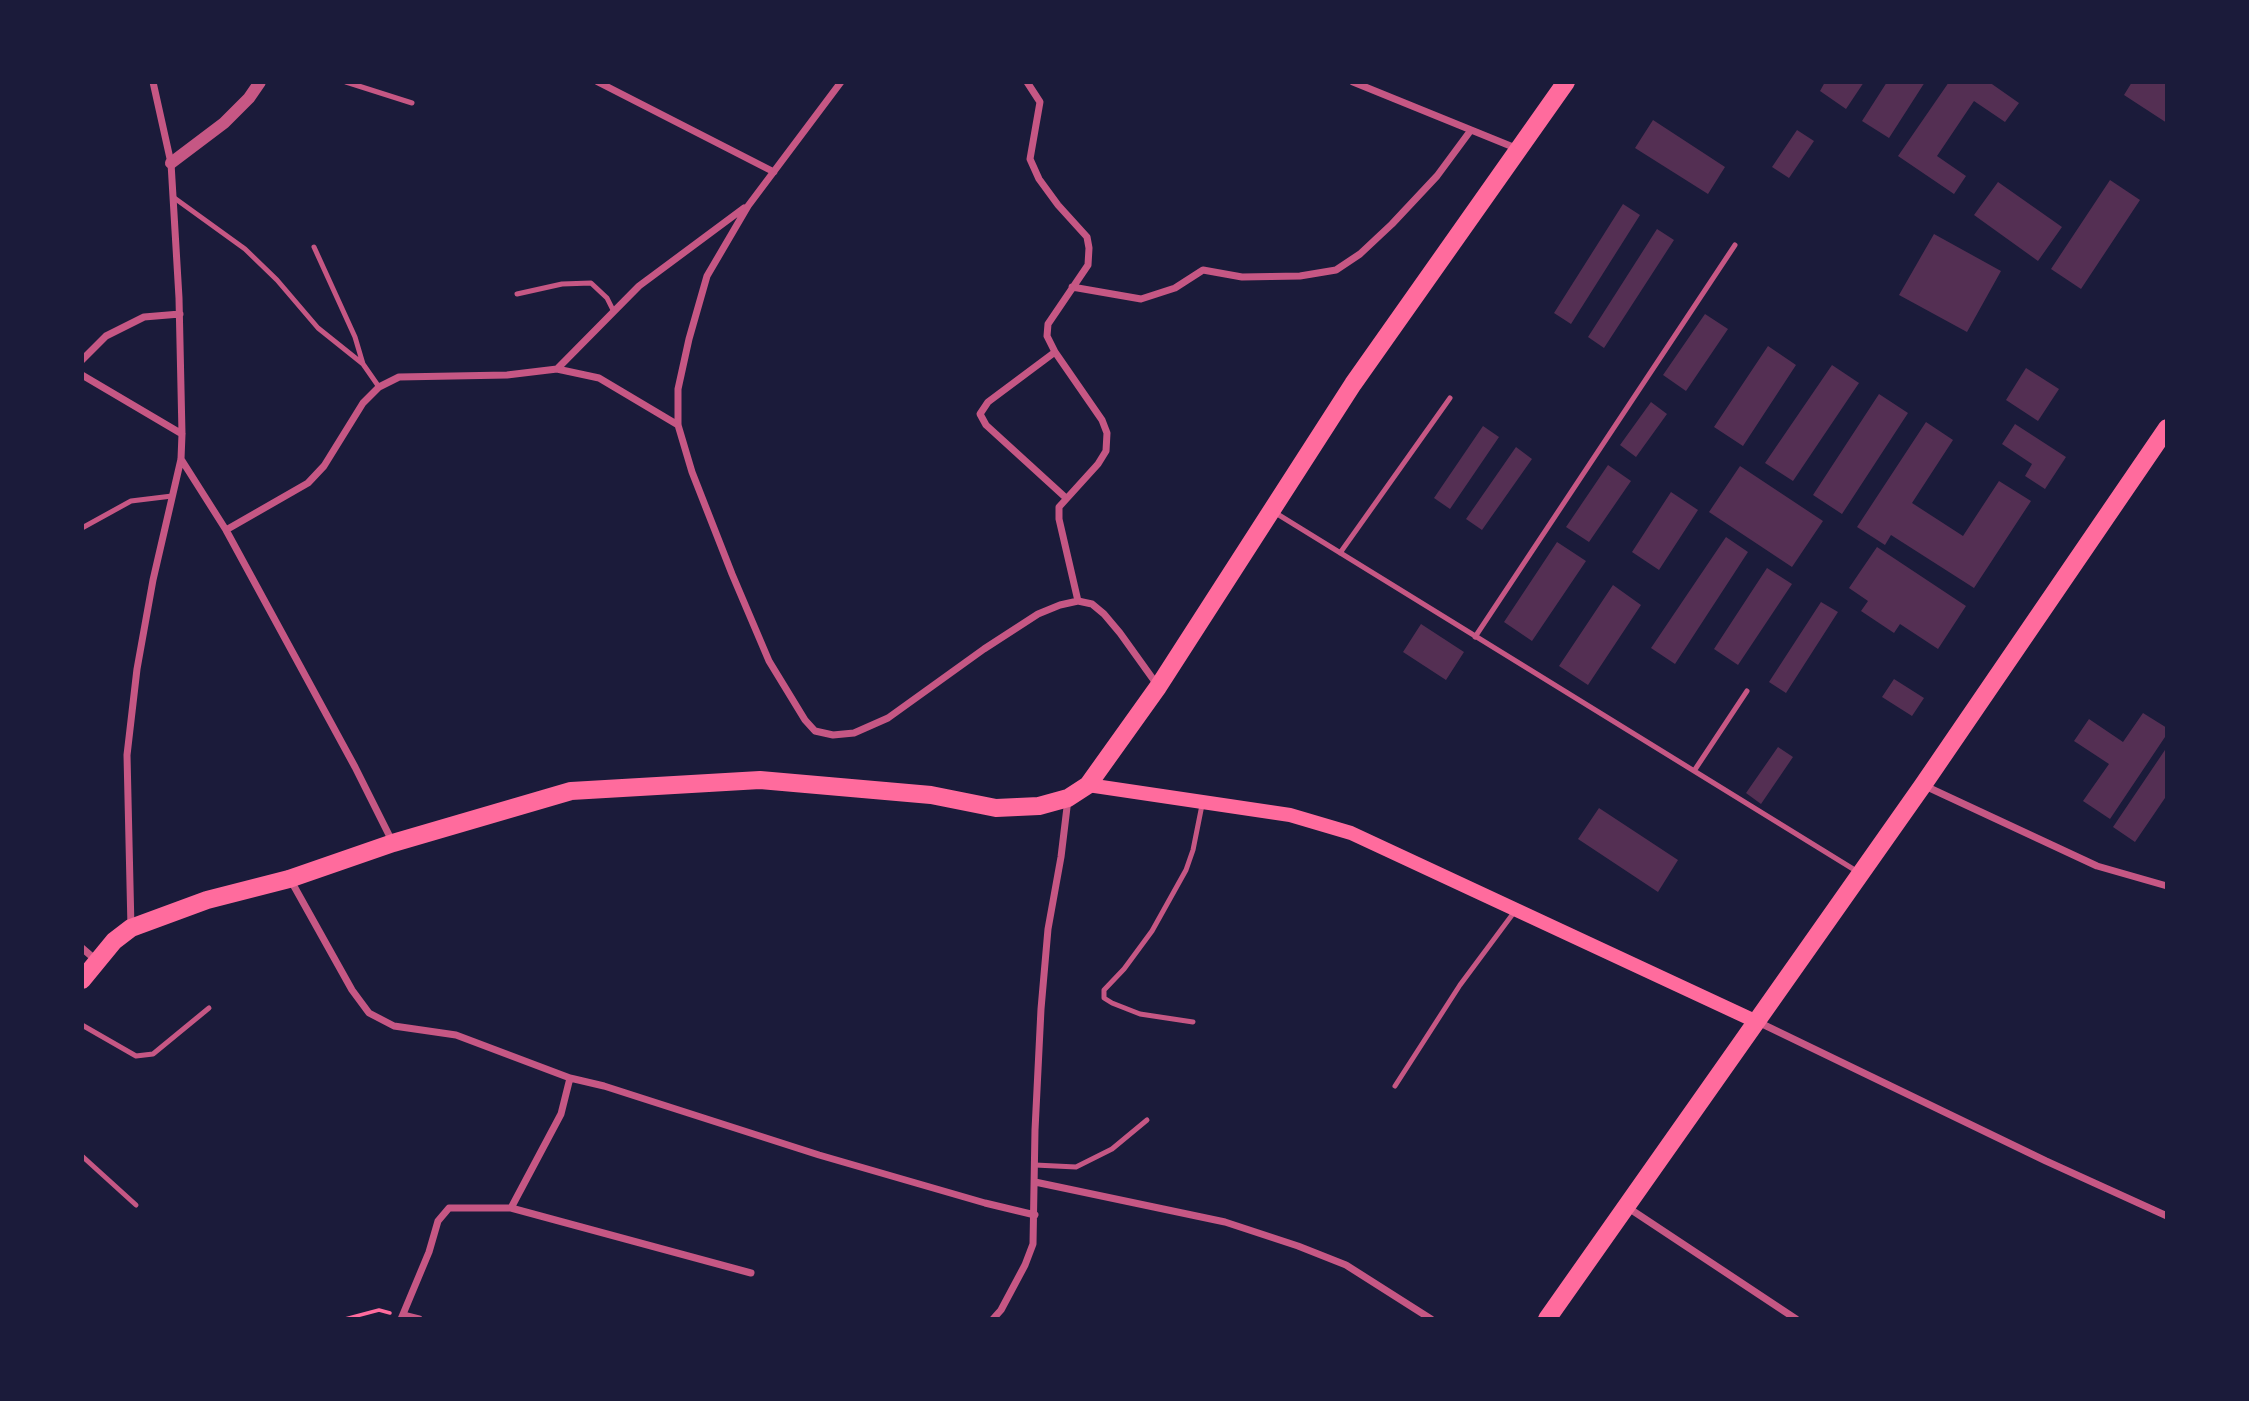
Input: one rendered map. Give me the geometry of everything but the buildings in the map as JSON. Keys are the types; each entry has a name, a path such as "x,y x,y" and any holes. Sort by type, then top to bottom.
{"main road":[{"path":"82,980 114,942 131,928 207,900 289,879 393,844 571,791 760,780 931,795 996,808 1040,806 1068,798 1088,785 1158,687 1353,384 1566,82"},
{"path":"1547,1319 1923,785 2167,428"},
{"path":"1088,785 1290,815 1351,833 1755,1021"}],"street":[{"path":"131,928 127,755 137,669 153,580 181,459 182,434 180,314 171,163 153,82"},
{"path":"171,163 224,123 249,98 260,82"},
{"path":"598,82 774,172"},
{"path":"841,82 748,206 707,276 678,389 678,425 692,472 769,661 805,720 815,731 833,735 854,733 888,718 1038,614 1079,601 1092,604 1104,614 1158,687"},
{"path":"1027,82 1040,102 1030,159 1039,179 1087,237 1089,248 1088,265 1048,324 1047,336 1102,420 1107,433 1106,451 1098,464 1059,507 1059,519 1079,601"},
{"path":"1353,82 1518,149"},
{"path":"1072,287 1141,299 1175,288 1203,270 1242,277 1300,276 1336,270 1360,254 1392,224 1437,176 1471,130"},
{"path":"557,369 613,310 668,263 748,206"},
{"path":"82,360 106,336 144,317 180,314"},
{"path":"1055,352 988,402 980,414 986,425 1066,498"},
{"path":"226,530 308,483 324,466 358,411 379,387 399,377 507,375 557,369 599,378 678,425"},
{"path":"82,375 182,434"},
{"path":"181,459 226,530 355,767 393,844"},
{"path":"1923,785 2096,866 2167,886"},
{"path":"993,1319 1001,1310 1025,1265 1033,1244 1041,1009 1048,929 1061,858 1068,798"},
{"path":"289,879 352,990 369,1013 394,1026 456,1035 570,1078 604,1086 832,1159 1035,1215"},
{"path":"82,948 98,961"},
{"path":"1755,1021 2167,1216"},
{"path":"511,1208 561,1114 570,1078"},
{"path":"1035,1182 1225,1222 1298,1246 1346,1265 1431,1319"},
{"path":"1626,1206 1796,1319"},
{"path":"419,1319 402,1317 429,1252 438,1221 449,1208 511,1208 751,1273"}],"lane":[{"path":"346,82 412,103"},
{"path":"173,197 245,250 277,280 318,328 363,364 379,387"},
{"path":"1475,637 1735,245"},
{"path":"314,247 355,337 363,364"},
{"path":"517,294 562,284 591,283 607,298 613,310"},
{"path":"1340,553 1450,398"},
{"path":"82,528 131,501 172,496"},
{"path":"1271,511 1859,873"},
{"path":"1693,771 1747,691"},
{"path":"1193,1022 1140,1014 1104,998 1104,990 1124,969 1152,931 1186,870 1203,802"},
{"path":"1395,1086 1460,985 1515,911"},
{"path":"82,1024 136,1056 153,1055 209,1008"},
{"path":"1035,1165 1076,1167 1112,1149 1147,1120"},
{"path":"82,1156 136,1205"}],"path":[{"path":"345,1319 380,1310 402,1317"}]}
